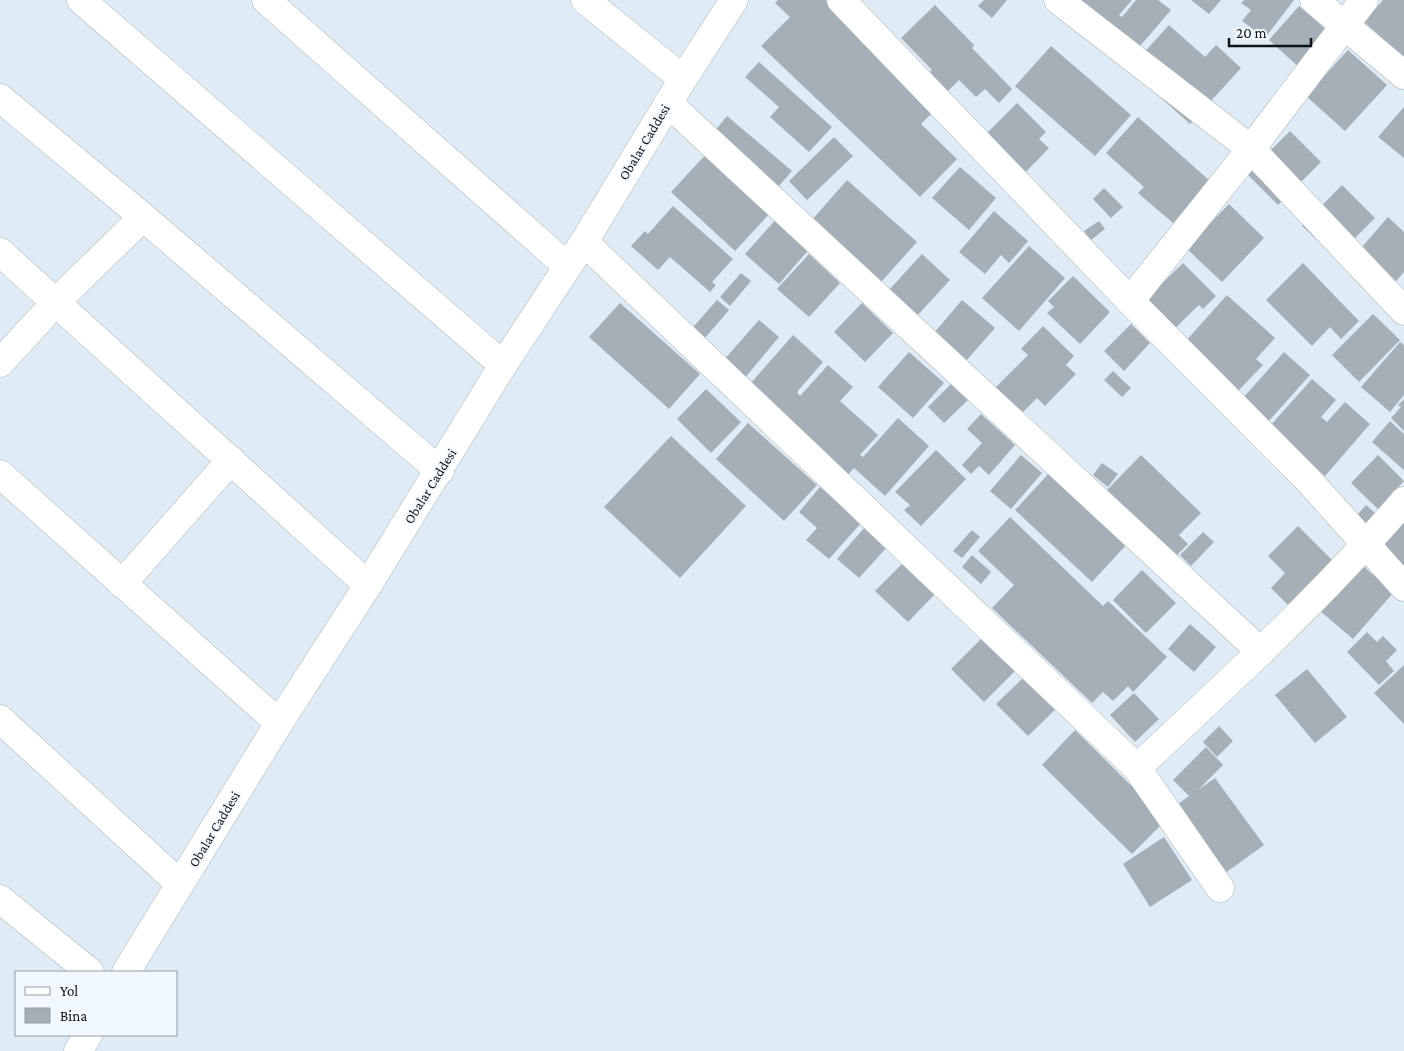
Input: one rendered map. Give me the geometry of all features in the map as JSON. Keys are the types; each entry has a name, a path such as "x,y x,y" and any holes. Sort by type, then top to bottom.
{"street":[{"path":"82,0 503,365"},
{"path":"266,0 567,266"},
{"path":"585,0 683,79"},
{"name":"Obalar Caddesi","path":"127,971 279,723 440,471 503,365 584,242 668,103 734,0"},
{"path":"841,0 1130,301 1310,482 1404,587"},
{"path":"1058,0 1251,149 1404,311"},
{"path":"1314,0 1404,75"},
{"path":"1130,301 1251,149 1364,0"},
{"path":"0,98 143,216 440,471"},
{"path":"668,103 1261,652"},
{"path":"0,363 56,302 143,216"},
{"path":"584,242 1136,768 1220,888"},
{"path":"0,252 368,585"},
{"path":"122,584 231,460"},
{"path":"0,474 279,723"},
{"path":"1136,768 1261,652 1366,546 1404,502"},
{"path":"0,719 180,884"},
{"path":"0,898 89,971"},
{"path":"78,1051 87,1036"}],"building":[{"path":"778,0 826,0 937,108 921,124 957,159 920,197 761,46 790,17 775,3"},
{"path":"984,0 1007,0 992,18 978,6"},
{"path":"1059,0 1132,0 1119,15 1122,17 1136,0 1158,0 1171,10 1128,60"},
{"path":"1191,0 1221,0 1209,14"},
{"path":"1244,0 1294,0 1265,38 1242,21 1251,10 1241,3"},
{"path":"1383,0 1404,0 1404,57 1364,22"},
{"path":"935,5 974,45 972,48 1012,89 999,103 985,89 976,97 959,80 944,95 917,85 932,70 901,38"},
{"path":"1299,6 1332,35 1301,69 1269,40"},
{"path":"1169,25 1205,57 1216,45 1241,68 1190,124 1129,69"},
{"path":"1051,46 1131,115 1095,156 1015,86"},
{"path":"1348,50 1387,85 1345,131 1306,96"},
{"path":"759,62 832,127 809,152 770,117 779,107 745,77"},
{"path":"1017,103 1046,132 1039,139 1049,148 1023,175 984,136"},
{"path":"1404,107 1404,158 1378,137"},
{"path":"727,116 792,171 778,187 713,133"},
{"path":"1138,117 1210,181 1173,223 1138,193 1144,187 1106,153"},
{"path":"1290,131 1321,162 1278,205 1247,174"},
{"path":"834,137 853,156 807,200 789,181"},
{"path":"709,151 773,210 735,251 671,192"},
{"path":"960,167 996,198 969,230 932,198"},
{"path":"847,180 917,242 881,282 812,220"},
{"path":"1342,185 1375,218 1349,244 1332,254 1302,226"},
{"path":"1104,188 1123,207 1111,218 1093,199"},
{"path":"1229,204 1264,238 1222,282 1186,248"},
{"path":"673,206 733,259 712,282 716,285 710,292 670,257 658,270 631,246 645,231 648,234"},
{"path":"994,211 1028,241 1009,263 1001,255 985,274 959,252"},
{"path":"778,217 811,247 779,284 745,254"},
{"path":"1388,217 1404,232 1404,272 1384,295 1348,263"},
{"path":"1099,221 1105,229 1091,240 1084,231"},
{"path":"1029,246 1065,278 1019,331 982,298"},
{"path":"809,254 840,283 809,317 777,289"},
{"path":"922,254 950,280 916,317 888,291"},
{"path":"1183,263 1216,296 1203,309 1199,305 1171,332 1142,303"},
{"path":"1303,263 1359,321 1341,339 1330,327 1312,346 1266,300"},
{"path":"741,273 751,281 730,306 720,297"},
{"path":"1073,276 1110,312 1080,344 1047,313 1054,307 1048,301"},
{"path":"1227,295 1275,338 1256,359 1263,365 1237,392 1184,343"},
{"path":"717,300 729,310 699,345 687,334"},
{"path":"962,300 995,328 966,361 934,333"},
{"path":"620,303 700,374 669,409 589,337"},
{"path":"862,303 893,333 865,362 834,332"},
{"path":"1373,314 1400,340 1359,382 1332,355"},
{"path":"759,320 779,337 743,380 722,362"},
{"path":"1131,324 1150,343 1124,371 1104,351"},
{"path":"1043,326 1074,356 1066,365 1076,374 1045,406 1037,398 1021,414 994,389 1028,355 1021,349"},
{"path":"793,335 823,362 797,392 800,396 828,365 853,387 840,401 878,435 860,455 863,457 898,418 929,446 885,496 854,468 845,478 796,435 801,429 750,384"},
{"path":"1400,342 1404,345 1404,395 1390,412 1361,387"},
{"path":"909,352 944,383 913,418 878,387"},
{"path":"1284,352 1310,375 1268,422 1242,399"},
{"path":"1113,371 1131,388 1122,397 1104,380"},
{"path":"1312,379 1336,400 1321,417 1327,422 1345,402 1370,424 1325,476 1269,427"},
{"path":"953,382 969,399 944,423 928,407"},
{"path":"706,389 741,422 711,453 677,419"},
{"path":"1404,399 1404,431 1391,418 1401,407 1398,405"},
{"path":"981,414 1015,445 989,475 979,466 971,474 962,465 982,443 967,429"},
{"path":"1390,421 1404,434 1404,470 1372,442"},
{"path":"748,423 817,485 784,521 716,459"},
{"path":"671,436 746,506 680,578 604,507"},
{"path":"936,450 966,479 921,526 904,510 910,505 895,492"},
{"path":"1021,455 1042,473 1011,509 990,491"},
{"path":"1141,455 1201,513 1179,535 1188,544 1176,556 1107,490"},
{"path":"1378,455 1404,481 1378,509 1351,483"},
{"path":"1102,463 1118,474 1108,487 1093,475"},
{"path":"1051,471 1128,543 1092,582 1015,510"},
{"path":"820,487 861,523 829,559 806,540 817,528 799,512"},
{"path":"1366,505 1375,513 1361,530 1351,522"},
{"path":"1404,511 1404,568 1376,541"},
{"path":"1010,517 1103,606 1108,601 1167,657 1133,692 1128,686 1113,701 1103,692 1092,703 992,608 1014,585 978,551"},
{"path":"1298,526 1335,563 1291,608 1271,588 1285,573 1268,556"},
{"path":"865,527 887,547 859,578 837,559"},
{"path":"972,530 980,537 962,558 953,551"},
{"path":"1203,532 1214,542 1191,566 1180,555"},
{"path":"972,555 991,572 981,584 962,567"},
{"path":"904,562 936,593 908,622 875,591"},
{"path":"1360,563 1393,593 1353,639 1319,610"},
{"path":"1142,570 1176,603 1146,633 1113,600"},
{"path":"1190,624 1216,647 1194,672 1168,649"},
{"path":"1367,632 1377,642 1383,636 1397,650 1386,661 1394,671 1379,685 1347,652"},
{"path":"985,635 1018,668 984,702 951,669"},
{"path":"1404,665 1404,724 1374,693"},
{"path":"1307,669 1347,717 1315,743 1275,695"},
{"path":"1028,673 1060,705 1028,736 996,704"},
{"path":"1134,693 1159,719 1135,742 1110,715"},
{"path":"1219,726 1233,741 1217,757 1203,742"},
{"path":"1075,730 1166,820 1132,854 1042,765"},
{"path":"1206,747 1223,765 1198,790 1215,778 1264,845 1224,874 1174,807 1189,796 1173,780"},
{"path":"1164,837 1192,880 1150,907 1123,864"}]}
